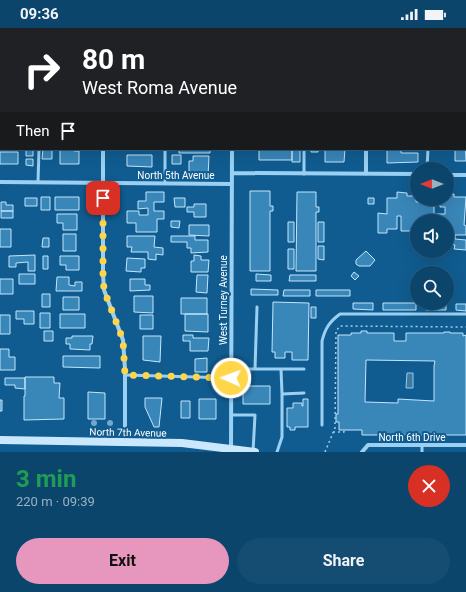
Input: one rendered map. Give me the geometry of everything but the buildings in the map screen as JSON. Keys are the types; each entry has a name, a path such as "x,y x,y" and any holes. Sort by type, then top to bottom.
{"main road":[{"name":"North 7th Avenue","path":"0,440 182,443 254,452"}],"street":[{"path":"103,150 104,290 123,340 125,375 125,442"},
{"name":"West Turney Avenue","path":"231,450 232,150"},
{"path":"366,150 366,174"},
{"path":"232,173 410,174"},
{"path":"454,175 466,175"},
{"name":"North 5th Avenue","path":"0,182 232,184"},
{"name":"North 6th Drive","path":"362,452 368,445 466,445"}],"lane":[{"path":"38,182 39,150"},
{"path":"165,150 165,183"},
{"path":"304,150 304,174"},
{"path":"428,150 428,162"},
{"path":"256,369 257,307"},
{"path":"322,425 322,342 327,326 340,314 466,314"},
{"path":"231,369 304,369"},
{"path":"277,452 282,437 281,369"},
{"path":"125,375 231,378"},
{"path":"282,394 304,394"},
{"path":"231,415 256,415 254,452"},
{"path":"422,445 422,452"}],"path":[{"path":"325,452 335,428 337,328 340,326 466,328"},
{"path":"333,432 344,432 344,430"}],"water":[{"path":"407,373 413,373 413,388 406,388"}],"route":[{"path":"103,198 104,290 123,340 125,375 231,378"}]}
